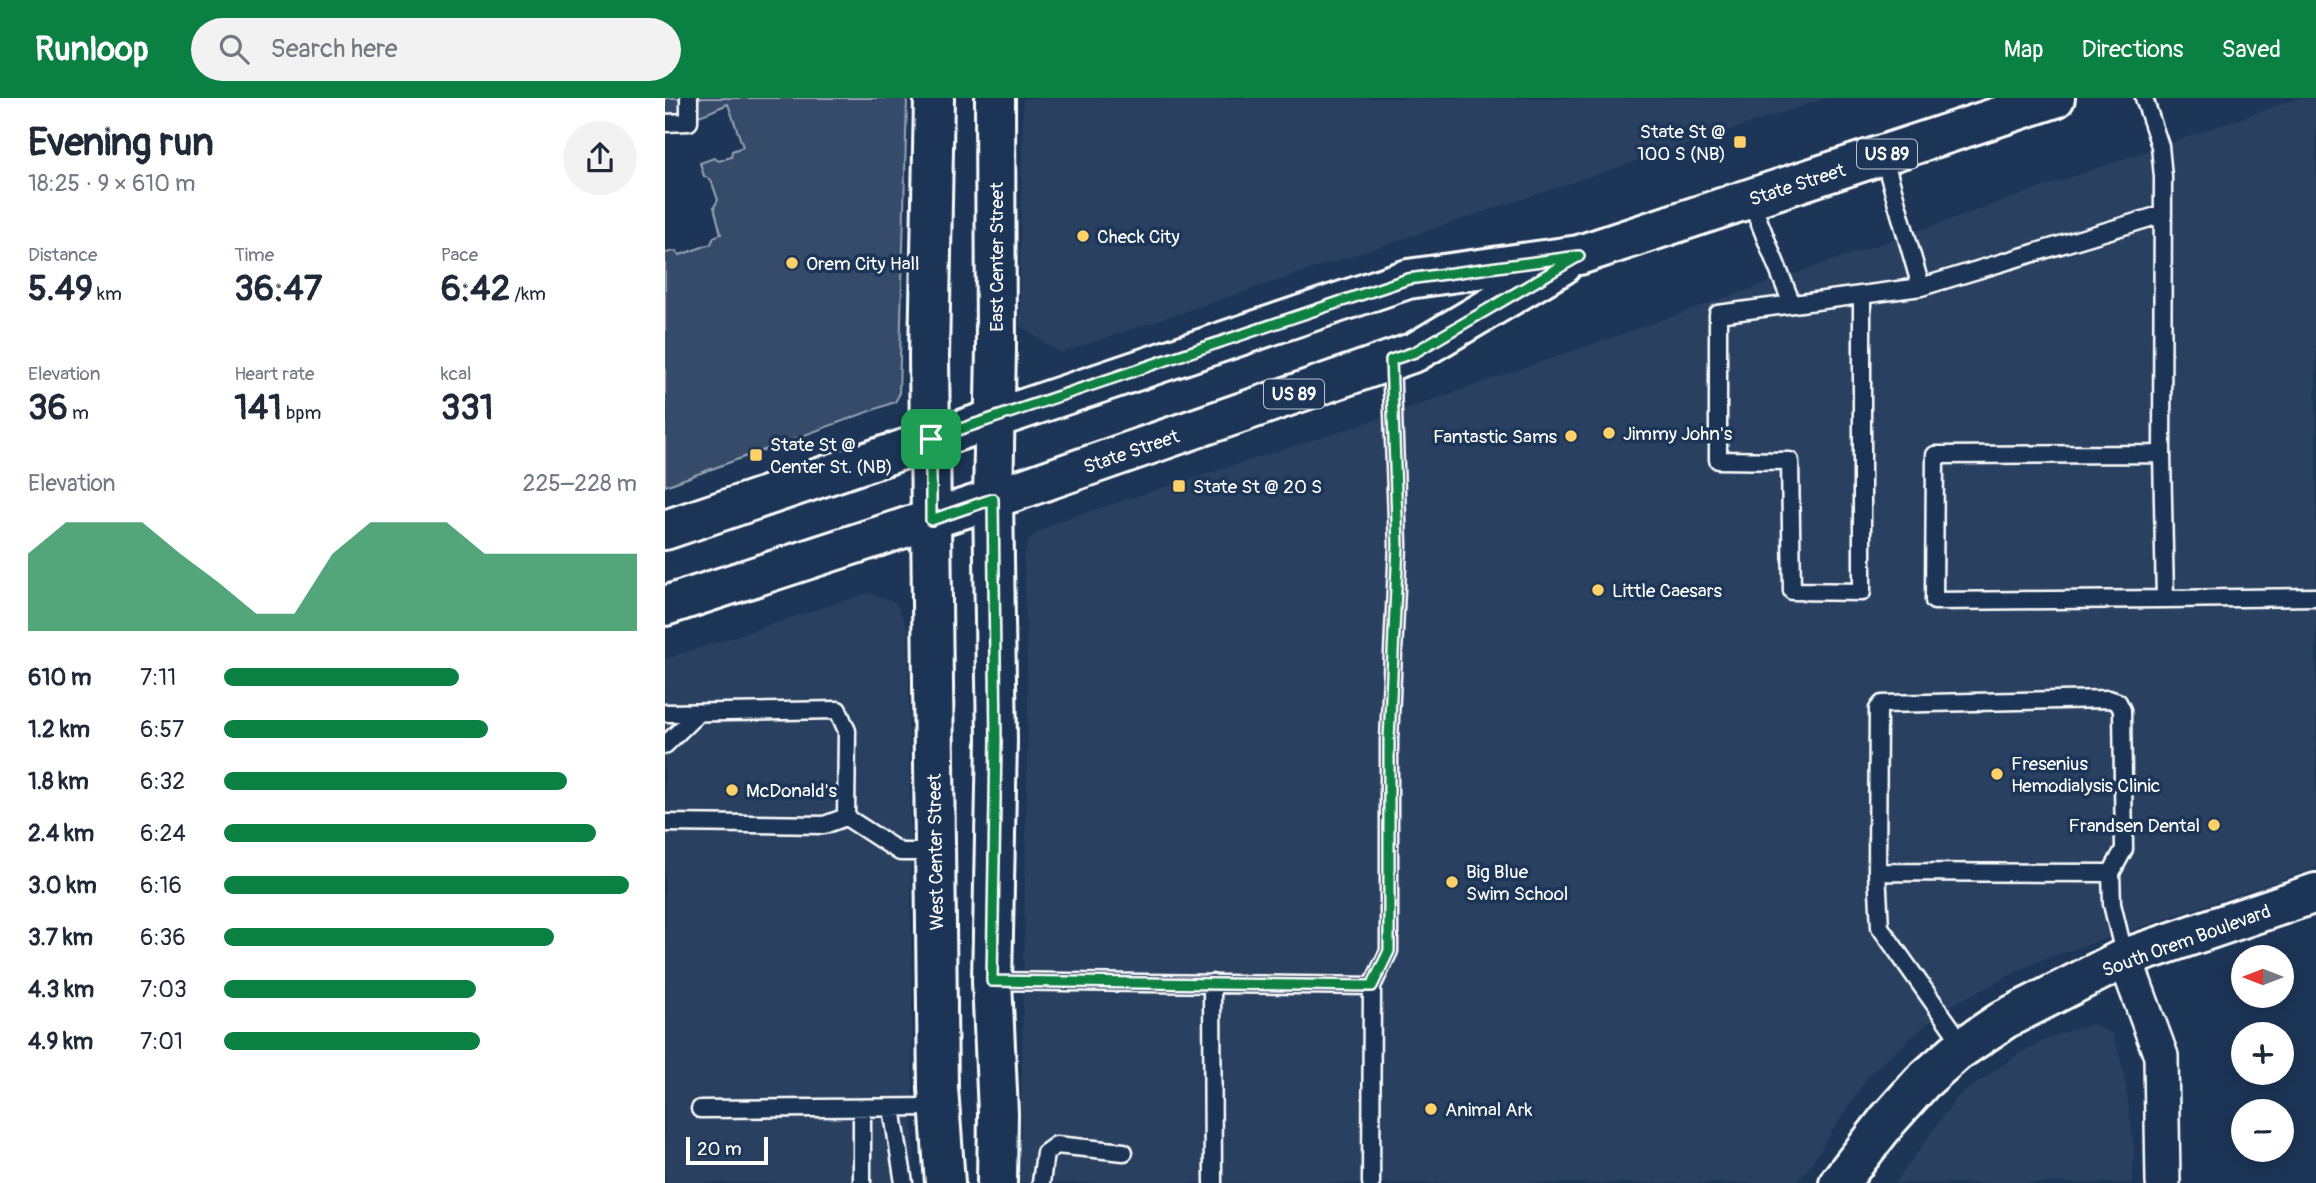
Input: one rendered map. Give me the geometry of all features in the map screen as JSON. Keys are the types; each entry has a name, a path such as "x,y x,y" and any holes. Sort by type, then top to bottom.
{"main road":[{"path":"931,439 929,358 934,98"},
{"name":"East Center Street","path":"993,499 995,98"},
{"name":"State Street","path":"665,530 1408,279 1579,256 2055,98"},
{"name":"State Street","path":"665,606 931,520 1415,352 1579,256"},
{"name":"West Center Street","path":"931,439 939,1107 945,1183"},
{"path":"993,499 996,740 992,981 998,1112 997,1183"},
{"name":"South Orem Boulevard","path":"1839,1183 1921,1082 1964,1046 2005,1019 2125,958 2316,893"}],"street":[{"path":"2125,958 2161,1056 2163,1183"}],"lane":[{"path":"665,123 689,122 689,98"},
{"path":"2144,98 2159,146 2163,177 2162,454 2165,599"},
{"path":"1883,155 1921,287"},
{"path":"1750,199 1792,304"},
{"path":"1862,295 1862,592 1792,592 1790,461 1719,460 1717,314 1921,287 2163,214"},
{"path":"1371,1183 1372,986 1389,951 1389,740 1398,545 1391,360"},
{"path":"2162,454 1935,455 1934,601 2316,597"},
{"path":"1964,1046 1885,937 1879,920 1878,709 1882,704 2109,699 2118,702 2122,710 2124,849 2111,873 2112,904 2125,958"},
{"path":"665,713 838,710 847,731 846,817"},
{"path":"665,745 698,713"},
{"path":"846,817 901,852 935,852"},
{"path":"665,823 824,825 846,817"},
{"path":"1877,872 2111,873"},
{"path":"992,981 1372,986"},
{"path":"1213,984 1213,1183"},
{"path":"700,1109 939,1107"},
{"path":"862,1108 862,1183"},
{"path":"892,1108 904,1183"},
{"path":"1041,1183 1045,1153 1056,1145 1124,1152"}],"shaded area":[{"path":"665,98 907,98 899,395 895,402 665,486 665,253 676,251 680,255 711,244 714,237 721,234 714,207 718,200 711,180 704,176 700,163 714,158 719,161 731,157 732,151 743,147 728,104 696,117 679,114 665,119"},
{"path":"1023,98 1826,98 1060,353 1019,325"},
{"path":"2299,98 2316,98 2316,868 2036,962 1946,1008 1871,1072 1796,1183 1020,1183 1028,707 1024,556 1030,538 1056,522 1369,422"},
{"path":"868,593 895,602 908,629 914,1183 665,1183 665,659"},
{"path":"2092,1024 2113,1034 2124,1073 2134,1148 2133,1183 1895,1183 1957,1097 2021,1052 2058,1034"}],"place":[{"name":"State St @ 100 S (NB)","path":"1740,142"},
{"name":"Check City","path":"1083,236"},
{"name":"Orem City Hall","path":"792,263"},
{"name":"Jimmy John's","path":"1609,433"},
{"name":"Fantastic Sams","path":"1571,436"},
{"name":"State St @ Center St. (NB)","path":"756,455"},
{"name":"State St @ 20 S","path":"1179,486"},
{"name":"Little Caesars","path":"1598,590"},
{"name":"Fresenius Hemodialysis Clinic","path":"1997,774"},
{"name":"McDonald's","path":"732,790"},
{"name":"Frandsen Dental","path":"2214,825"},
{"name":"Big Blue Swim School","path":"1452,882"},
{"name":"Animal Ark","path":"1431,1109"}],"route":[{"path":"1579,256 1415,352 1391,360 1398,545 1389,740 1389,951 1372,986 992,981 996,740 993,499 931,520 931,439 1408,279 1579,256"}]}
